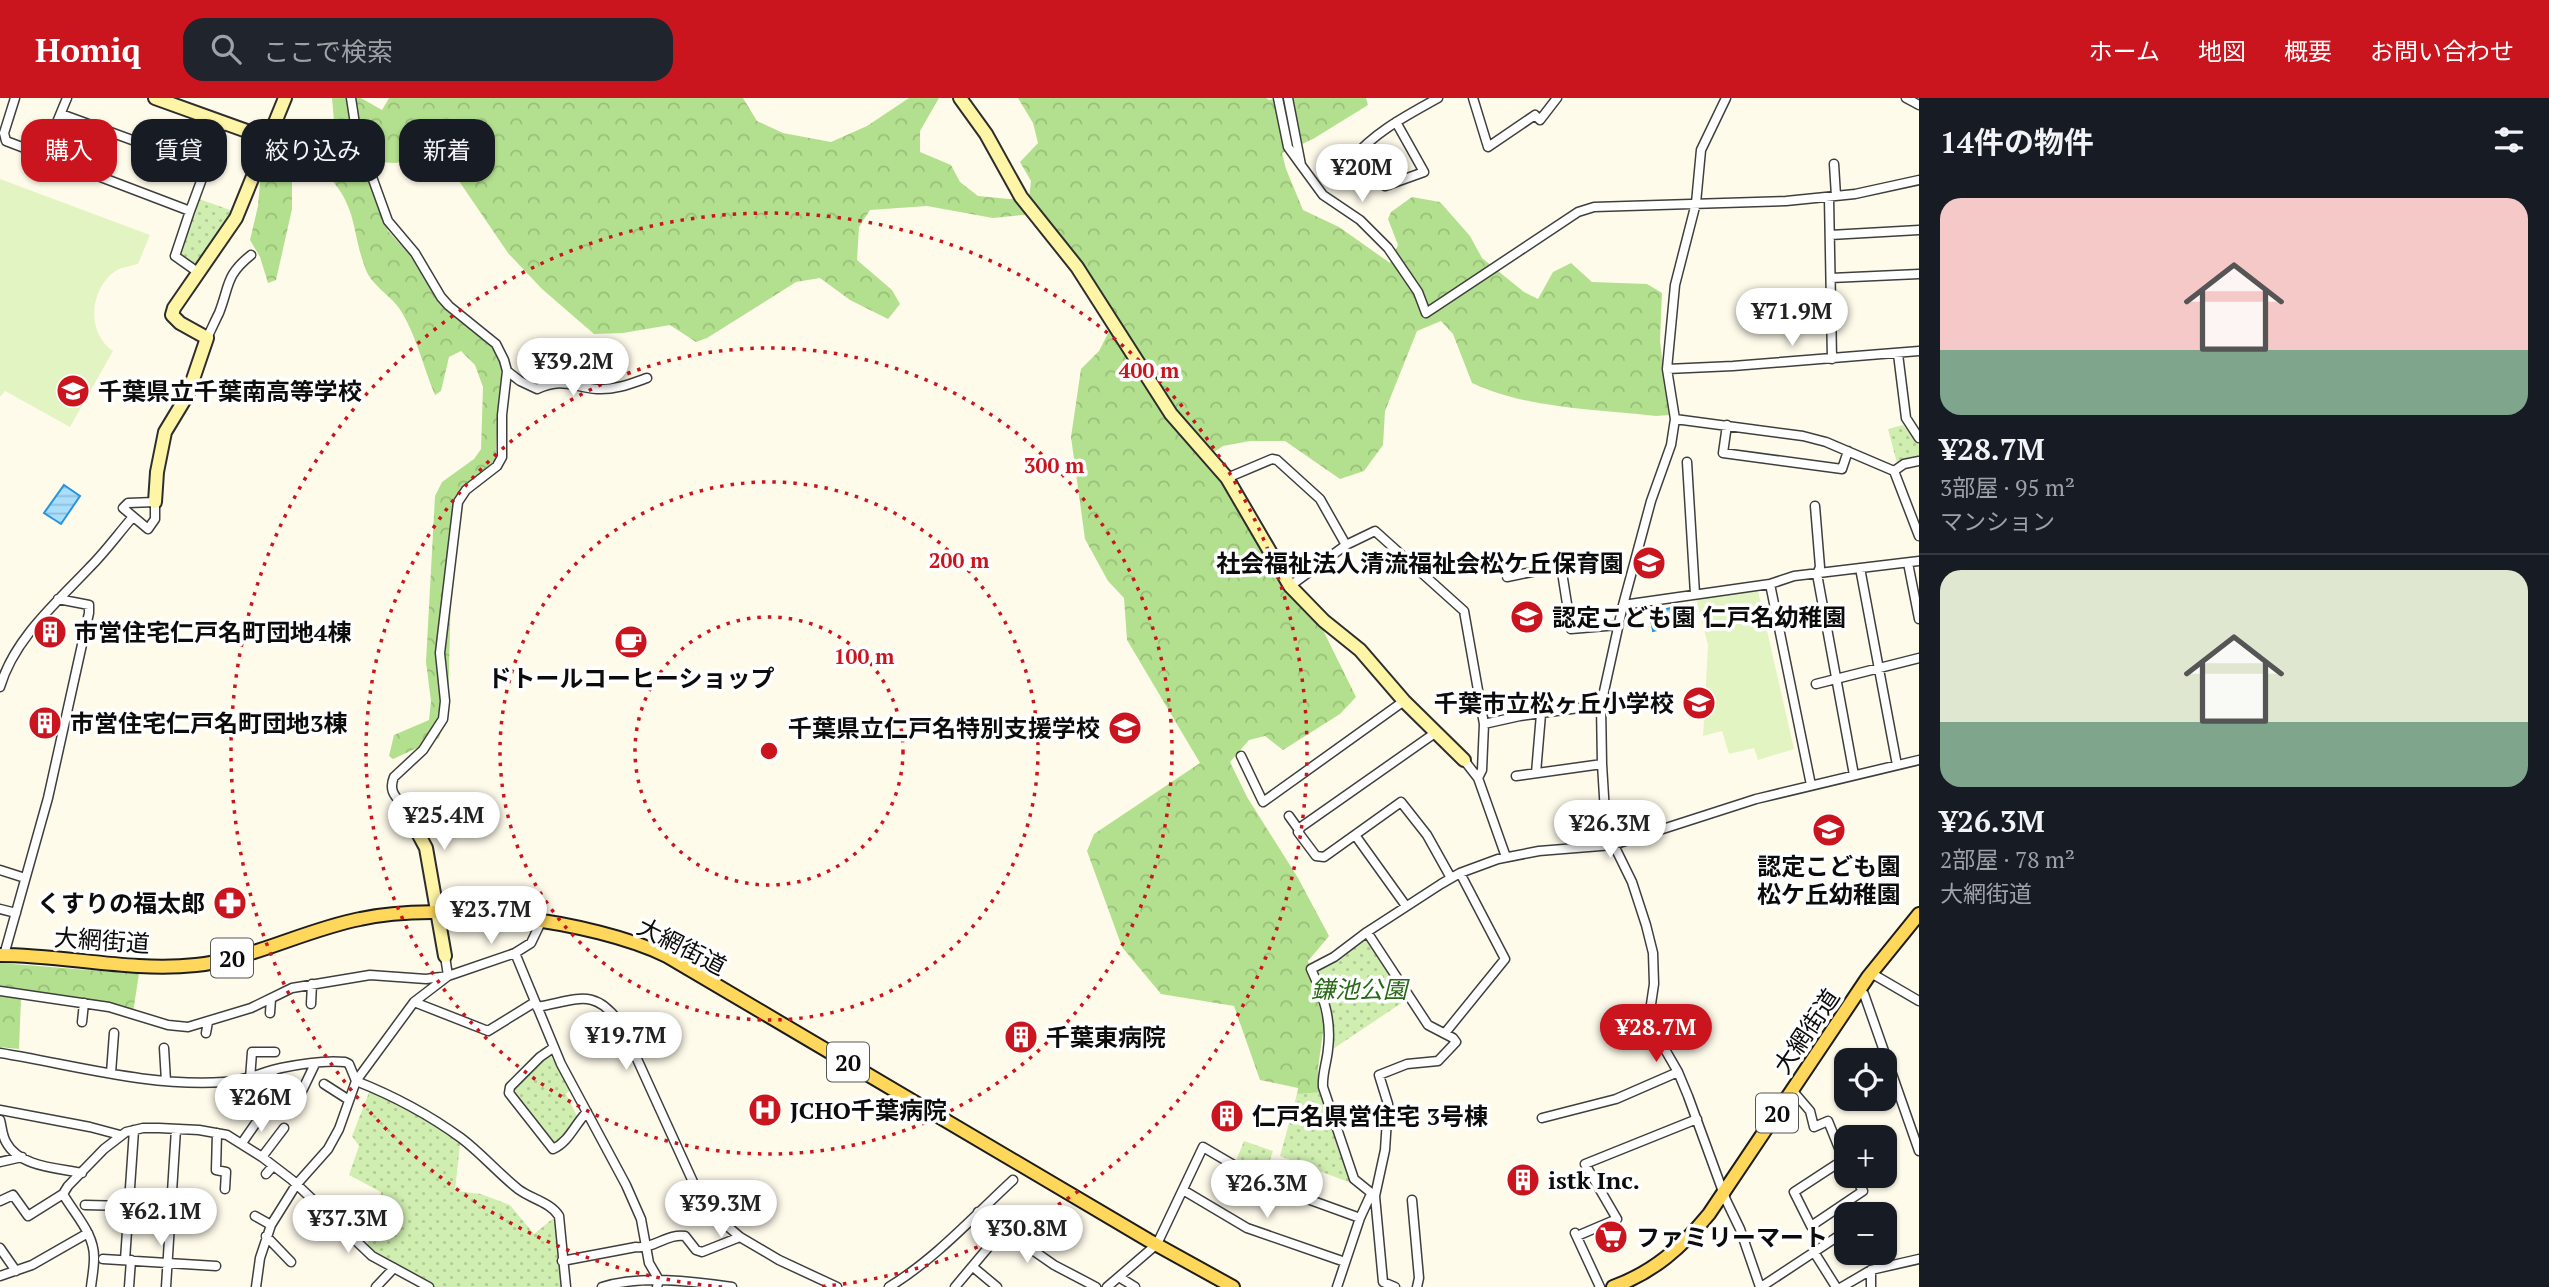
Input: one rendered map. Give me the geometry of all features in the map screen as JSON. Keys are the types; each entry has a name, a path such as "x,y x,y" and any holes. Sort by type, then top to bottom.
{"main road":[{"name":"大網街道","path":"2,955 124,964 193,965 235,957 358,919 399,913 436,912 541,922 628,940 667,956 1157,1244 1218,1284 1233,1287"},
{"name":"大網街道","path":"1613,1287 1640,1275 1674,1252 1696,1229 1858,991 1919,914"}],"street":[{"path":"15,98 4,138 21,147"},
{"path":"59,119 67,98"},
{"path":"155,98 214,119"},
{"path":"277,119 285,98"},
{"path":"351,98 363,150 388,221 415,253 449,306 496,344 507,371 502,415 502,457 497,466 466,490 458,502 440,653 445,701 443,719 423,750 391,783 393,793 404,807 426,848 448,976"},
{"path":"960,98 986,134 1021,197 1077,267 1171,414 1227,478 1290,586 1324,621 1360,650 1404,702 1464,760 1478,778 1506,857"},
{"path":"1278,98 1288,147 1322,195 1360,220 1388,248 1418,292 1426,313 1578,212 1594,207 1767,202 1833,197 1919,180"},
{"path":"1289,98 1301,165"},
{"path":"1396,122 1424,172 1385,186 1352,159 1369,140 1396,122 1437,98"},
{"path":"1473,98 1488,147 1535,115 1541,120 1556,98"},
{"path":"1726,98 1700,150 1696,203 1675,285 1667,369 1675,419 1671,445 1651,501 1618,625 1601,705 1606,830 1632,882 1648,934 1654,971 1650,1011 1652,1027 1678,1072 1760,1287 1834,1239"},
{"path":"1906,98 1919,105"},
{"path":"61,114 131,140"},
{"path":"1832,359 1830,235 1834,164"},
{"path":"112,182 190,211"},
{"path":"199,273 175,256 201,182"},
{"path":"207,338 180,323 173,315 174,308 236,218 251,182"},
{"path":"1830,235 1919,230"},
{"path":"155,502 128,503 123,508 148,529 155,519 157,472 165,432 188,394 207,338 220,311 228,279 238,265 251,255"},
{"path":"1830,278 1919,274"},
{"path":"1667,369 1919,351"},
{"path":"1898,354 1906,418 1919,438"},
{"path":"507,371 537,389 548,384 571,382 596,389 618,388 647,378"},
{"path":"1675,419 1803,436 1848,451 1894,471 1919,536"},
{"path":"1727,425 1723,453 1842,469 1848,451"},
{"path":"1227,478 1272,459 1277,460 1320,499 1346,545"},
{"path":"1894,471 1904,464 1919,461"},
{"path":"1686,462 1695,594"},
{"path":"1815,506 1820,567 1816,574 1854,775"},
{"path":"0,687 5,669 16,650 58,599 92,565 132,518"},
{"path":"1290,586 1346,545 1375,531 1464,611 1484,724 1482,770 1478,778"},
{"path":"1623,605 1770,583 1794,576 1919,561"},
{"path":"1908,563 1919,619"},
{"path":"1507,577 1561,566 1571,629 1618,625"},
{"path":"1860,568 1897,765"},
{"path":"1770,583 1811,785"},
{"path":"2,955 48,798 89,613 89,605 58,599"},
{"path":"1816,684 1919,658"},
{"path":"1263,802 1404,702"},
{"path":"1484,724 1601,705"},
{"path":"1536,773 1541,714"},
{"path":"1299,830 1435,733"},
{"path":"1241,756 1268,813"},
{"path":"1395,1287 1383,1282 1373,1195 1354,1179 1323,1087 1329,1044 1328,1014 1311,969 1334,957 1367,932 1451,878 1506,857 1539,851 1613,845 1756,799 1919,760"},
{"path":"1516,776 1602,764"},
{"path":"1289,816 1304,840 1320,858 1401,802 1427,835 1451,878"},
{"path":"1355,835 1406,906"},
{"path":"0,870 25,878"},
{"path":"1445,1033 1505,959 1460,873"},
{"path":"0,909 16,913"},
{"path":"0,992 109,1007 168,1025 188,1027 251,1008 292,988 312,984 370,975 426,979 448,976 515,953 531,943 541,922"},
{"path":"1337,1287 1360,1218 1373,1195 1385,1150 1388,1104 1379,1075 1407,1064 1438,1061 1456,1042 1428,1025 1367,932"},
{"path":"515,953 554,1048 641,1219 649,1263 658,1283"},
{"path":"1871,973 1919,1001"},
{"path":"256,1287 260,1258 271,1225 296,1185 328,1149 339,1129 356,1081 414,1002 448,976"},
{"path":"311,1004 312,984"},
{"path":"1858,991 1864,994 1919,1151"},
{"path":"414,1002 488,1031 536,1004 589,998 602,1002 622,1026 704,1206 740,1237 779,1260 837,1287"},
{"path":"270,1013 271,999"},
{"path":"82,1022 84,1003"},
{"path":"206,1033 208,1022"},
{"path":"111,1073 114,1033"},
{"path":"164,1048 166,1081"},
{"path":"554,1048 532,1064 510,1087 509,1093 553,1149 572,1133 587,1112"},
{"path":"250,1079 252,1052 275,1052"},
{"path":"0,1053 166,1081 224,1082 250,1079 279,1068 345,1062 349,1064 356,1081 399,1099 428,1116 463,1139 520,1190 555,1210 559,1216 566,1287"},
{"path":"268,1073 301,1093 316,1064"},
{"path":"1542,1118 1616,1099 1678,1072"},
{"path":"324,1084 349,1100"},
{"path":"1792,1090 1810,1111 1814,1127 1828,1121 1834,1136"},
{"path":"242,1143 274,1097"},
{"path":"0,1110 120,1135"},
{"path":"1600,1287 1576,1234 1617,1219 1585,1164 1696,1119"},
{"path":"0,1120 3,1144 22,1157 41,1165 82,1173"},
{"path":"0,1201 13,1195 28,1216 63,1194 68,1185 120,1135 134,1130 159,1128 217,1133 242,1143 262,1157 296,1185 361,1247 429,1287"},
{"path":"262,1157 284,1128"},
{"path":"166,1287 176,1129"},
{"path":"129,1287 129,1206 134,1130"},
{"path":"217,1133 216,1170 226,1172 225,1189"},
{"path":"1107,1287 1157,1244 1203,1147 1266,1184 1360,1218"},
{"path":"0,1162 22,1157"},
{"path":"266,1174 273,1166"},
{"path":"1834,1169 1794,1192 1811,1226 1863,1191 1861,1188"},
{"path":"889,1287 904,1278 1013,1180"},
{"path":"1183,1190 1247,1228 1345,1262"},
{"path":"63,1194 88,1233 93,1246 91,1287"},
{"path":"1412,1200 1419,1278 1417,1287"},
{"path":"85,1205 172,1207"},
{"path":"978,1212 1054,1265 1096,1287"},
{"path":"255,1216 271,1225"},
{"path":"955,1287 1002,1231"},
{"path":"0,1276 32,1265 88,1233"},
{"path":"562,1261 636,1247 646,1248 679,1235 685,1236 696,1250 702,1252 740,1237"},
{"path":"267,1236 291,1262"},
{"path":"0,1248 16,1271"},
{"path":"1814,1252 1836,1287"},
{"path":"103,1259 216,1266"},
{"path":"1897,1264 1919,1259"},
{"path":"1843,1287 1871,1270 1890,1265"},
{"path":"973,1267 997,1287"},
{"path":"376,1287 394,1268"},
{"path":"1871,1270 1871,1287"},
{"path":"1119,1277 1135,1287"},
{"path":"904,1278 909,1287"},
{"path":"603,1287 618,1282 732,1287"}],"green space":[{"path":"332,98 361,98 382,110 389,98 743,98 757,121 783,133 831,142 867,126 909,98 939,98 920,131 920,152 951,165 960,182 978,196 1009,199 1029,198 1031,181 1020,162 1038,143 1033,123 1018,98 1366,98 1368,105 1313,139 1282,153 1303,210 1339,227 1390,263 1398,245 1388,219 1391,212 1412,197 1440,202 1470,236 1482,258 1524,292 1538,299 1553,272 1571,263 1592,282 1647,284 1662,293 1660,341 1669,415 1656,416 1539,403 1493,392 1472,383 1453,334 1441,321 1417,331 1385,411 1383,445 1364,471 1340,479 1285,441 1250,441 1223,446 1205,458 1323,630 1356,697 1340,714 1283,750 1265,736 1249,740 1230,762 1247,797 1298,878 1329,936 1308,961 1324,1025 1318,1068 1320,1112 1289,1143 1298,1088 1260,1080 1234,1006 1161,994 1122,947 1087,851 1094,834 1200,763 1127,640 1124,598 1108,581 1085,539 1071,437 1081,369 1099,351 1117,316 1046,217 1022,215 993,218 927,206 870,210 859,227 857,260 892,290 900,304 888,319 850,300 820,278 796,282 707,338 696,342 670,325 623,333 594,334 542,289 508,253 460,182 495,182 495,119 399,119 399,162 396,163 385,162 385,119 334,119"},
{"path":"0,179 150,235 138,264 117,270 101,287 96,298 94,310 98,333 113,351 70,427 5,391 0,397"},
{"path":"260,182 292,182 292,209 276,280 268,283 260,257 250,240"},
{"path":"333,182 372,182 388,231 409,254 445,309 503,356 495,460 476,477 453,509 448,710 439,738 393,759 389,756 394,735 429,720 431,701 426,662 435,496 442,482 474,459 481,449 483,387 475,365 461,351 449,357 441,391 435,395 407,321 366,270 350,211"},
{"path":"199,199 233,211 195,267 180,257 178,251"},
{"path":"1903,425 1919,445 1919,456 1897,463 1888,429"},
{"path":"1758,591 1794,749 1758,760 1754,748 1729,754 1722,731 1703,736 1708,645 1696,599"},
{"name":"鎌池公園","path":"1363,940 1368,941 1406,1000 1330,1051 1331,1011 1313,971"},
{"path":"0,963 139,974 133,1012 0,988"},
{"path":"0,995 21,998 19,1049 0,1047"},
{"path":"551,1056 570,1090 566,1094 578,1118 555,1145 551,1144 514,1090"},
{"path":"370,1090 427,1118 460,1144 455,1191 481,1194 510,1205 534,1234 556,1216 564,1287 434,1287 366,1247 374,1228 370,1223 380,1202 381,1192 349,1175 359,1146 352,1136"},
{"path":"1322,1092 1351,1183 1280,1156 1297,1094"},
{"path":"1244,1141 1273,1151 1265,1174 1261,1175 1236,1161"}],"water":[{"path":"64,485 80,496 61,524 44,513"},
{"path":"1683,605 1687,623 1653,631 1650,613"}],"place":[{"name":"千葉県立千葉南高等学校","path":"73,391"},
{"name":"社会福祉法人清流福祉会松ケ丘保育園","path":"1649,563"},
{"name":"認定こども園 仁戸名幼稚園","path":"1527,617"},
{"name":"市営住宅仁戸名町団地4棟","path":"50,632"},
{"name":"ドトールコーヒーショップ","path":"631,642"},
{"name":"千葉市立松ヶ丘小学校","path":"1699,703"},
{"name":"市営住宅仁戸名町団地3棟","path":"45,723"},
{"name":"千葉県立仁戸名特別支援学校","path":"1125,728"},
{"name":"認定こども園 松ケ丘幼稚園","path":"1829,830"},
{"name":"くすりの福太郎","path":"230,903"},
{"name":"千葉東病院","path":"1021,1037"},
{"name":"JCHO千葉病院","path":"765,1110"},
{"name":"仁戸名県営住宅 3号棟","path":"1227,1116"},
{"name":"istk Inc.","path":"1523,1180"},
{"name":"ファミリーマート","path":"1611,1237"}]}
